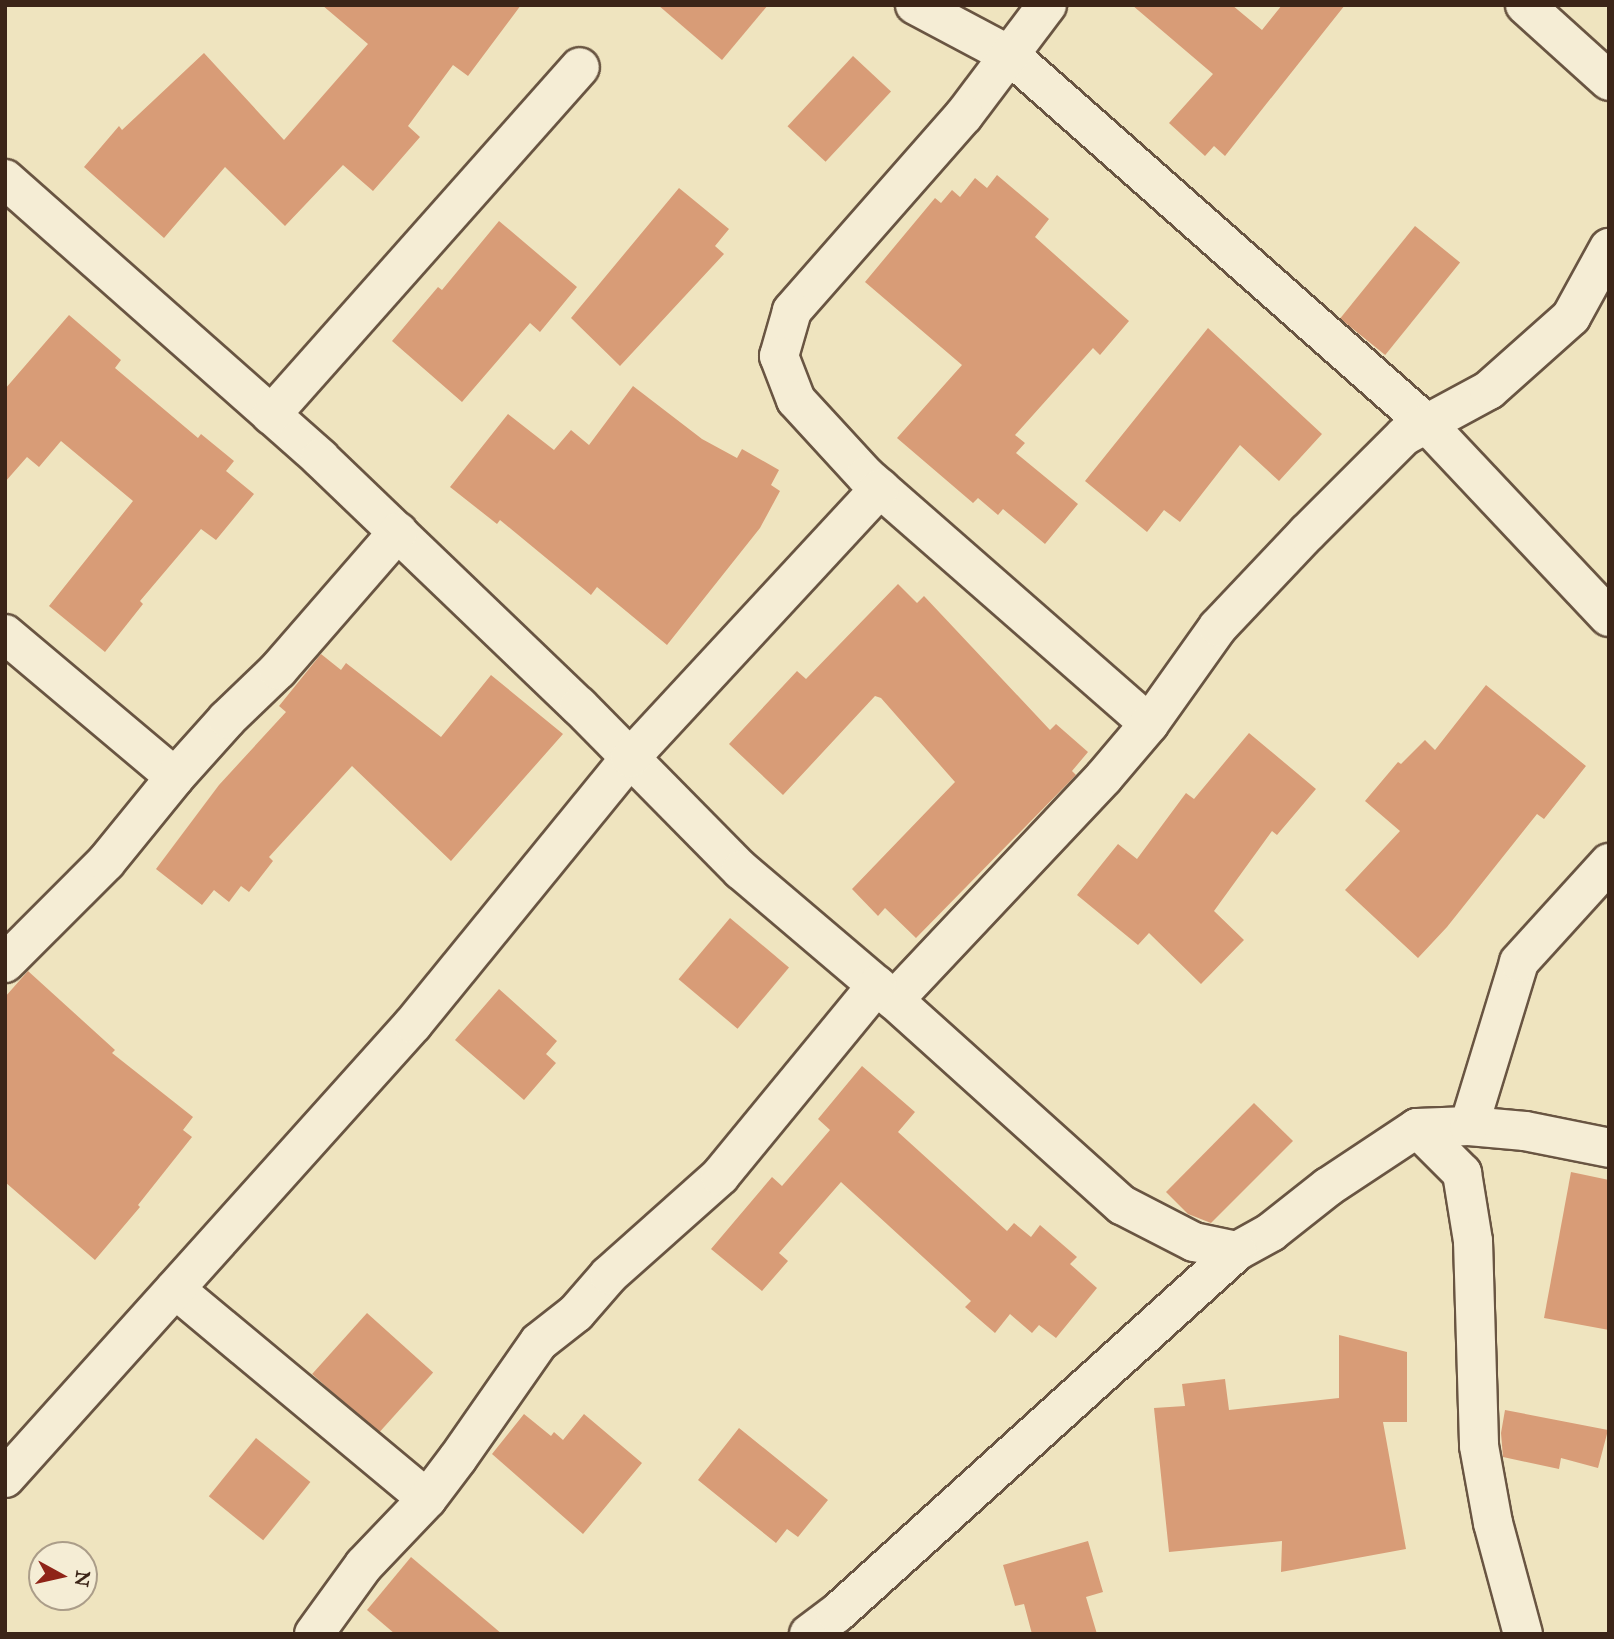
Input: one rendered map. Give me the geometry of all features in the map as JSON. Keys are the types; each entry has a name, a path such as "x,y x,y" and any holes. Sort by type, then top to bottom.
{"street":[{"path":"915,5 1011,56 1427,424 1609,617"},
{"path":"1047,5 964,115 792,311 779,356 796,400 880,488 1149,724"},
{"path":"1525,5 1609,82"},
{"path":"271,415 580,67"},
{"path":"5,179 271,415 398,532 741,870 886,992 1122,1205 1194,1242 1237,1251"},
{"path":"314,1634 364,1565 427,1499 495,1409 539,1342 576,1313 609,1275 720,1176 886,992 1104,777 1149,724 1218,627 1404,436 1489,390 1571,317 1609,248"},
{"path":"5,1478 413,1024 630,758 880,488"},
{"path":"5,963 106,862 175,777 227,719 278,670 398,532"},
{"path":"5,634 175,777"},
{"path":"1469,1126 1519,962 1609,863"},
{"path":"809,1634 836,1614 1237,1251 1271,1232 1328,1187 1417,1128 1469,1126 1525,1131 1609,1148"},
{"path":"1417,1128 1462,1173 1473,1241 1479,1446 1493,1523 1523,1634"},
{"path":"175,1289 427,1499"}],"building":[{"path":"322,5 521,5 468,76 453,65 408,126 420,137 373,191 343,165 285,226 225,167 164,238 84,167 119,126 122,130 204,53 284,140 368,44"},
{"path":"658,5 768,5 722,60"},
{"path":"1132,5 1232,5 1262,30 1282,5 1345,5 1225,156 1214,146 1205,156 1169,123 1213,74"},
{"path":"853,56 891,91 826,162 788,126"},
{"path":"997,175 1049,219 1035,237 1129,321 1100,355 1093,348 1015,435 1025,443 1016,453 1078,504 1045,544 1003,509 998,515 978,498 973,503 897,438 962,365 865,282 935,198 941,203 952,190 960,197 975,178 987,188"},
{"path":"679,188 729,229 715,246 724,254 620,366 571,318"},
{"path":"499,221 577,287 540,332 530,323 462,402 392,341 438,287 442,290"},
{"path":"1415,226 1460,263 1385,355 1340,318"},
{"path":"69,315 121,360 115,368 198,438 201,434 234,461 226,471 254,494 216,540 201,529 140,601 143,604 105,652 49,606 133,501 61,441 39,467 27,457 5,482 5,389"},
{"path":"1208,328 1322,434 1279,481 1240,445 1180,522 1164,510 1147,532 1085,481"},
{"path":"633,386 702,439 737,458 742,449 779,470 771,485 780,491 760,528 667,645 597,587 591,595 500,520 497,524 450,487 508,414 554,450 571,430 589,445"},
{"path":"898,584 917,603 924,596 1050,730 1056,724 1088,752 1072,771 1076,775 916,938 885,908 878,916 852,889 955,782 881,698 875,696 783,795 729,744 797,671 806,679"},
{"path":"321,654 341,670 346,663 441,737 491,675 563,734 451,861 352,766 269,857 273,861 249,892 241,886 229,902 214,890 202,905 156,869 219,785 286,712 279,706"},
{"path":"1486,685 1586,766 1544,819 1537,814 1447,927 1418,958 1345,890 1400,831 1365,801 1398,762 1401,764 1425,740 1435,750"},
{"path":"1249,733 1316,789 1277,835 1272,831 1214,911 1244,940 1201,984 1149,933 1138,945 1077,895 1118,844 1137,859 1186,793 1194,799"},
{"path":"730,918 789,967 738,1029 679,979"},
{"path":"28,971 115,1050 112,1053 193,1117 183,1130 192,1137 138,1205 140,1207 95,1260 5,1182 5,997"},
{"path":"499,989 557,1041 546,1054 556,1063 524,1100 455,1040"},
{"path":"862,1066 915,1112 898,1132 1007,1231 1014,1223 1031,1237 1040,1225 1077,1257 1070,1264 1097,1288 1056,1338 1039,1325 1032,1333 1010,1314 995,1333 965,1307 971,1301 841,1182 779,1253 788,1261 762,1291 711,1249 772,1177 782,1186 830,1130 818,1119"},
{"path":"1254,1103 1293,1141 1211,1223 1188,1214 1166,1192"},
{"path":"1571,1172 1609,1180 1609,1330 1544,1318"},
{"path":"367,1313 433,1373 378,1433 312,1374"},
{"path":"1339,1335 1407,1352 1407,1422 1383,1422 1406,1549 1281,1572 1282,1541 1169,1552 1154,1408 1185,1406 1182,1384 1225,1379 1229,1410 1339,1398"},
{"path":"1505,1410 1608,1430 1598,1468 1561,1458 1559,1469 1503,1457 1501,1433"},
{"path":"524,1414 551,1436 554,1432 563,1440 584,1414 642,1463 583,1534 492,1454"},
{"path":"739,1428 828,1500 798,1537 787,1529 776,1543 698,1480"},
{"path":"256,1438 310,1482 263,1540 209,1496"},
{"path":"1088,1541 1103,1592 1086,1597 1097,1634 1032,1634 1024,1604 1015,1606 1003,1565"},
{"path":"411,1557 502,1634 395,1634 367,1610"}]}
